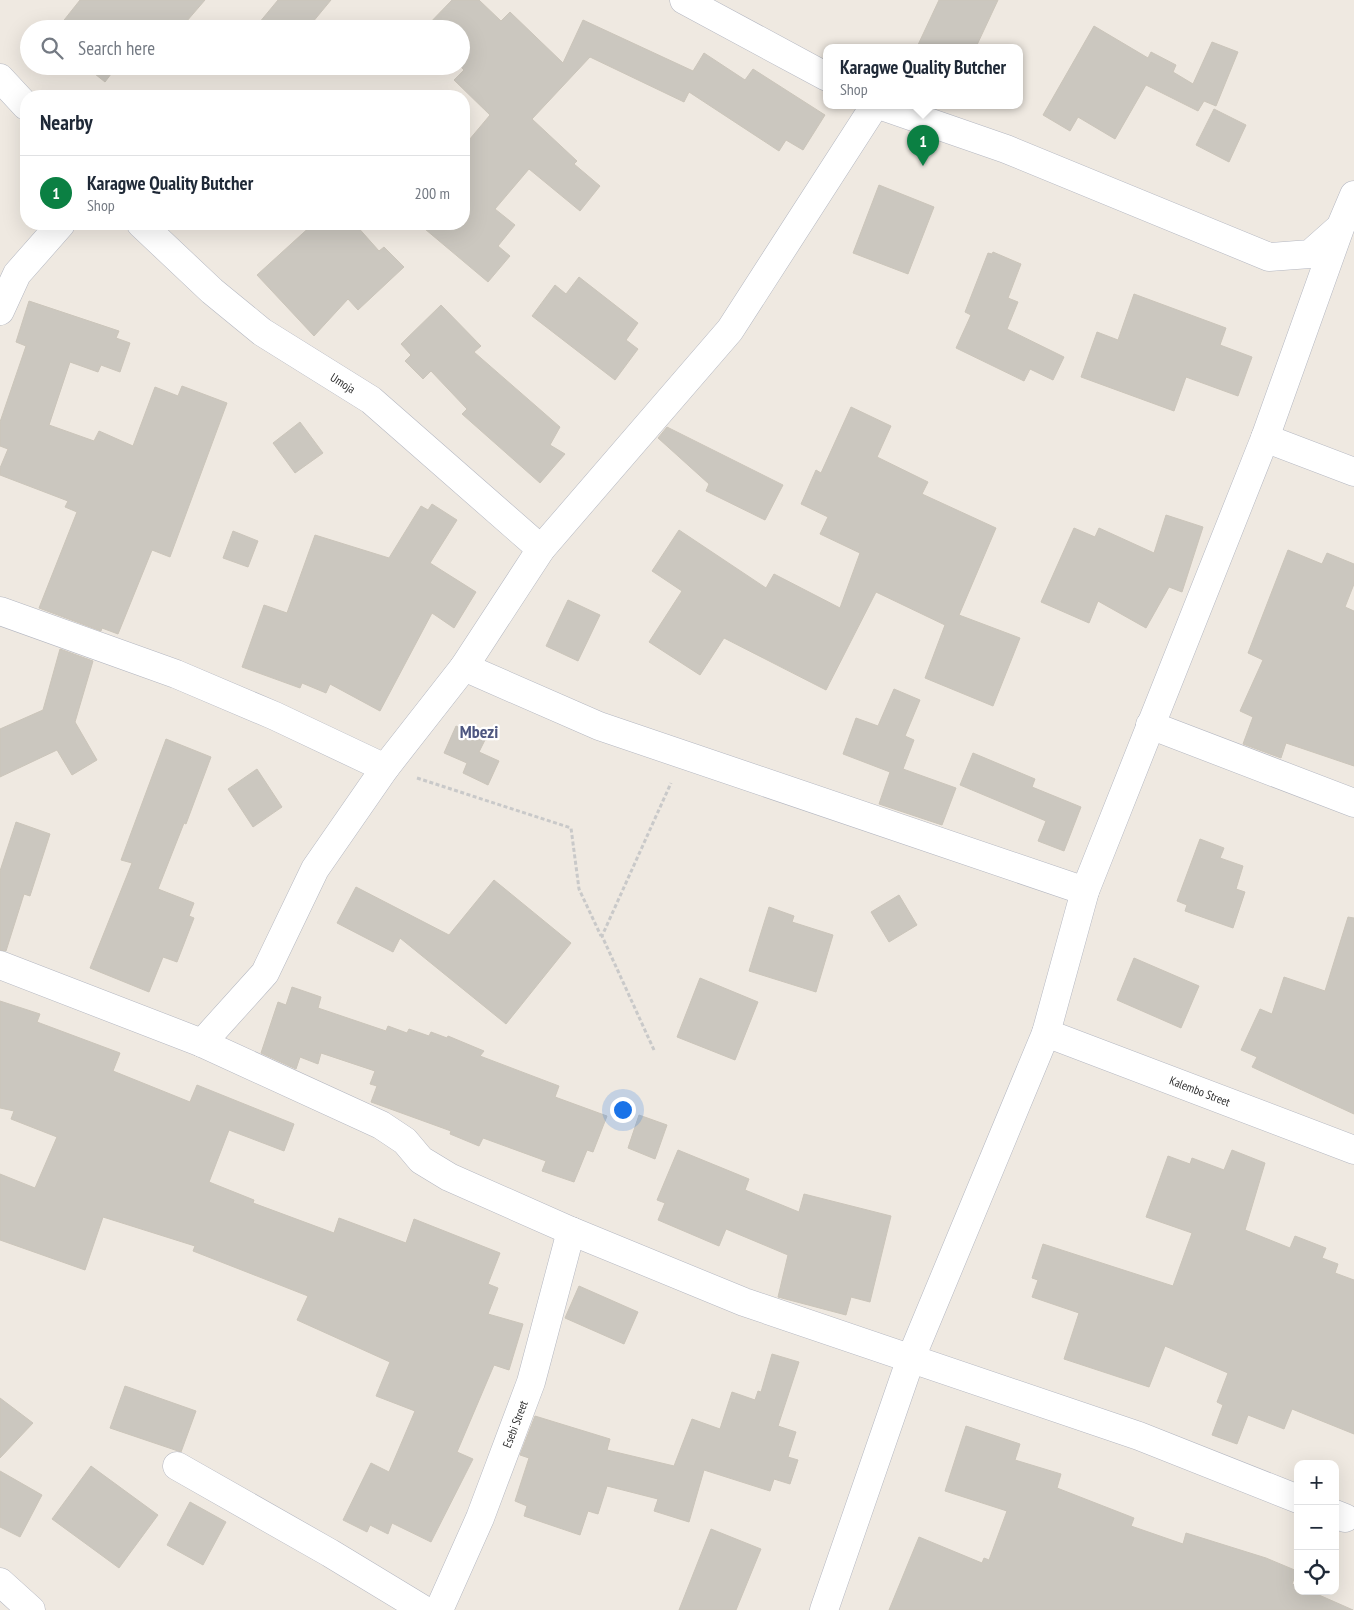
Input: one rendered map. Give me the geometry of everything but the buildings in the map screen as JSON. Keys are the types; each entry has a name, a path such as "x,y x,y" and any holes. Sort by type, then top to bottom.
{"street":[{"path":"684,0 823,75"},
{"path":"0,78 20,100"},
{"path":"202,1043 265,974 315,869 386,768 464,667 541,548 730,330 872,109"},
{"path":"891,109 1006,149 1269,257 1310,254 1347,218"},
{"path":"824,1610 911,1358 1046,1033 1085,891 1265,438 1347,218 1354,194"},
{"path":"0,311 17,274 56,230"},
{"name":"Umoja","path":"147,230 212,291 262,332 371,400 541,548"},
{"path":"1265,438 1354,472"},
{"path":"0,612 176,674 275,716 386,768"},
{"path":"464,667 599,726 1085,891"},
{"path":"1150,725 1354,803"},
{"path":"0,965 202,1043 381,1125 405,1141 421,1160 449,1177 571,1232 744,1302 1139,1436 1294,1497"},
{"name":"Kalembo Street","path":"1046,1033 1354,1150"},
{"name":"Esebi Street","path":"439,1610 480,1518 531,1382 571,1232"},
{"path":"177,1466 330,1553 424,1610"},
{"path":"0,1582 31,1610"}],"path":[{"path":"602,936 684,755"},
{"path":"386,768 571,828 579,889 654,1050"}],"place":[{"name":"Karagwe Quality Butcher","path":"923,166"}],"district":[{"name":"Mbezi","path":"479,731"}]}
